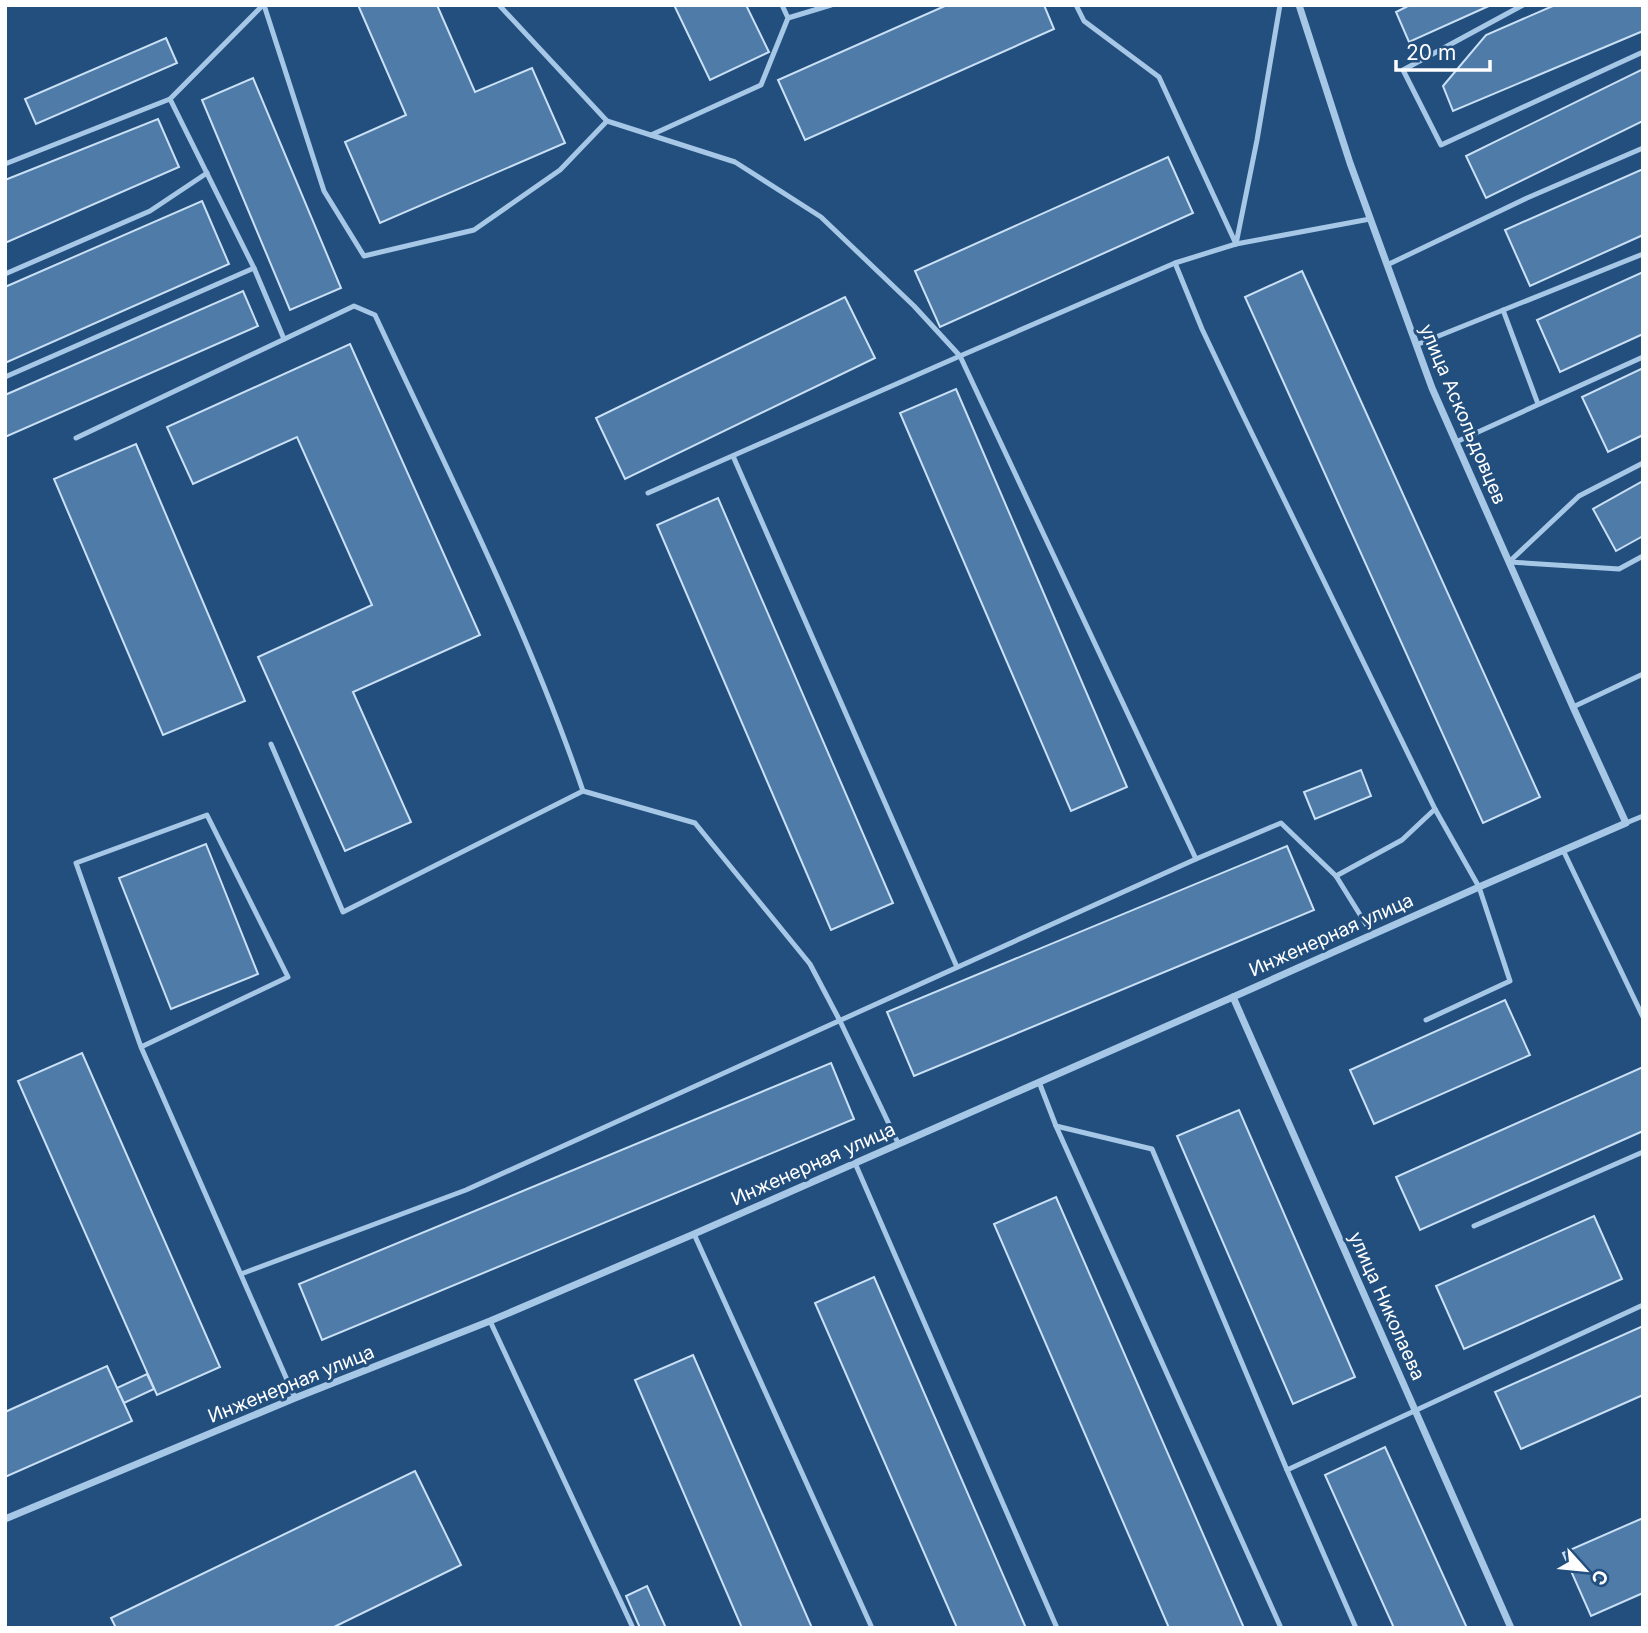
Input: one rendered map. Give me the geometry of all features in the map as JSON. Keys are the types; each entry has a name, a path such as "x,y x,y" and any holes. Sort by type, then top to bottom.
{"street":[{"name":"улица Аскольдовцев","path":"1298,5 1350,163 1432,388 1626,824"},
{"name":"Инженерная улица","path":"5,1519 295,1398 490,1321 694,1234 1626,824"},
{"name":"улица Николаева","path":"1233,997 1511,1628"}],"lane":[{"path":"5,164 170,99 264,5 324,191 364,256 474,230 560,170 607,121"},
{"path":"499,5 607,121 735,163 821,217 914,306 960,356 1196,859"},
{"path":"650,135 761,85 788,18 782,5"},
{"path":"788,18 831,5"},
{"path":"1076,5 1084,21 1159,78 1236,244"},
{"path":"1236,244 1280,5"},
{"path":"1523,5 1403,70 1441,145 1643,52"},
{"path":"170,99 254,268 284,339"},
{"path":"1387,265 1527,198 1643,148"},
{"path":"5,274 150,211 206,173"},
{"path":"648,493 1175,263 1236,244 1370,219"},
{"path":"1416,345 1643,254"},
{"path":"1175,263 1202,330 1235,400 1435,809 1479,887 1510,981 1426,1020"},
{"path":"5,377 254,268"},
{"path":"76,438 354,306 375,315 512,609 565,738 583,791"},
{"path":"1503,310 1538,404"},
{"path":"1456,442 1643,357"},
{"path":"733,456 957,967"},
{"path":"1509,562 1578,496 1643,463"},
{"path":"1509,562 1619,569 1643,556"},
{"path":"1573,707 1643,674"},
{"path":"271,744 343,912 583,791 695,823 810,964 898,1143"},
{"path":"1336,876 1402,840 1435,809"},
{"path":"141,1047 288,977 207,815 76,863 141,1047 295,1398"},
{"path":"1626,824 1643,816"},
{"path":"241,1274 466,1190 1281,822 1336,876 1372,934"},
{"path":"1563,850 1643,1017"},
{"path":"1039,1082 1056,1126 1281,1628"},
{"path":"1056,1126 1152,1149 1356,1628"},
{"path":"1474,1226 1643,1152"},
{"path":"855,1163 1057,1628"},
{"path":"694,1234 872,1628"},
{"path":"1287,1470 1643,1305"},
{"path":"490,1321 633,1628"}],"building":[{"path":"358,5 437,5 475,92 532,68 565,143 380,223 345,142 406,115"},
{"path":"674,5 746,5 769,52 710,80"},
{"path":"947,5 1044,5 1054,29 805,140 778,80"},
{"path":"1410,5 1491,5 1409,42 1396,12"},
{"path":"1555,5 1643,5 1643,31 1453,111 1443,86 1486,35"},
{"path":"166,38 177,63 36,124 25,99"},
{"path":"1643,69 1643,121 1486,198 1466,156"},
{"path":"253,78 341,288 290,310 202,100"},
{"path":"158,119 179,167 5,243 5,180"},
{"path":"1168,157 1193,213 940,327 915,271"},
{"path":"1643,169 1643,235 1530,286 1505,230"},
{"path":"202,201 229,264 5,363 5,287"},
{"path":"1302,271 1540,797 1483,823 1245,297"},
{"path":"1643,272 1643,334 1560,372 1537,320"},
{"path":"243,291 258,326 5,437 5,395"},
{"path":"845,297 875,358 625,479 596,418"},
{"path":"350,344 480,635 353,692 411,822 345,851 258,657 372,605 297,437 193,484 167,427"},
{"path":"1643,368 1643,435 1608,452 1582,397"},
{"path":"956,389 1127,787 1071,811 900,413"},
{"path":"136,444 245,701 163,735 54,479"},
{"path":"1643,481 1643,536 1616,551 1593,509"},
{"path":"718,498 893,903 831,930 657,525"},
{"path":"1361,770 1371,796 1315,819 1304,792"},
{"path":"206,844 258,974 171,1009 119,878"},
{"path":"1287,846 1314,910 914,1076 887,1012"},
{"path":"1505,1000 1530,1055 1374,1124 1350,1070"},
{"path":"82,1053 220,1367 157,1395 18,1081"},
{"path":"831,1063 854,1119 322,1340 299,1284"},
{"path":"1643,1067 1643,1131 1420,1230 1396,1177"},
{"path":"1239,1110 1355,1377 1293,1404 1177,1136"},
{"path":"1056,1197 1244,1628 1169,1628 994,1224"},
{"path":"1594,1216 1622,1279 1464,1349 1436,1286"},
{"path":"874,1277 1026,1628 957,1628 815,1303"},
{"path":"1643,1326 1643,1395 1521,1449 1495,1392"},
{"path":"693,1355 812,1628 742,1628 635,1380"},
{"path":"107,1366 132,1421 5,1477 5,1412"},
{"path":"147,1374 154,1389 124,1403 117,1388"},
{"path":"1385,1447 1467,1628 1394,1628 1325,1475"},
{"path":"415,1471 461,1565 332,1628 116,1628 111,1618"},
{"path":"1643,1518 1643,1593 1591,1616 1563,1553"},
{"path":"647,1586 666,1628 640,1628 626,1596"}]}
